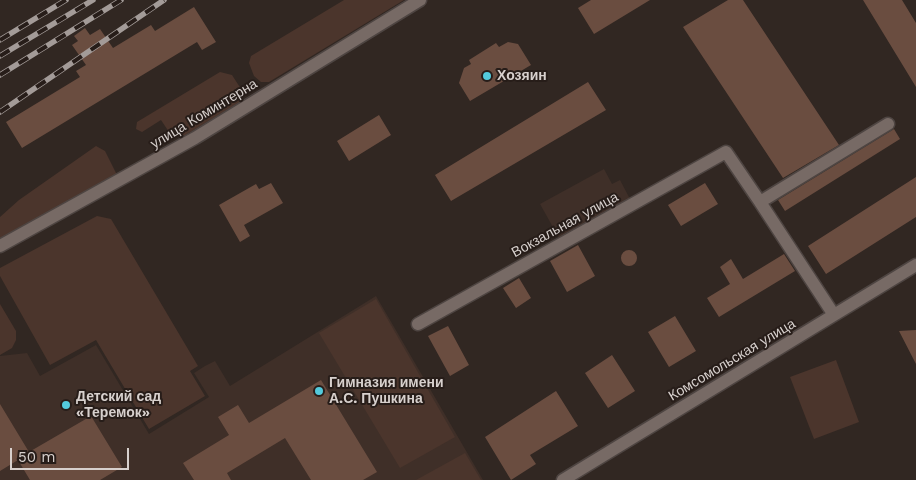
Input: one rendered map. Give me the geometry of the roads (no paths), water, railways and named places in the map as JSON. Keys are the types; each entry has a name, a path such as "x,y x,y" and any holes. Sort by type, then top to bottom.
{"street":[{"name":"улица Коминтерна","path":"0,246 145,167 420,0"},
{"path":"834,315 760,202 888,124"},
{"name":"Вокзальная улица","path":"418,324 726,152 760,202"},
{"name":"Комсомольская улица","path":"563,480 916,265"}],"railway":[{"path":"0,40 66,0"},
{"path":"0,56 93,0"},
{"path":"0,75 121,0"},
{"path":"0,112 164,0"}],"place":[{"name":"Хозяин","path":"487,76"},
{"name":"Гимназия имени А.С. Пушкина","path":"319,391"},
{"name":"Детский сад «Теремок»","path":"66,405"}]}
